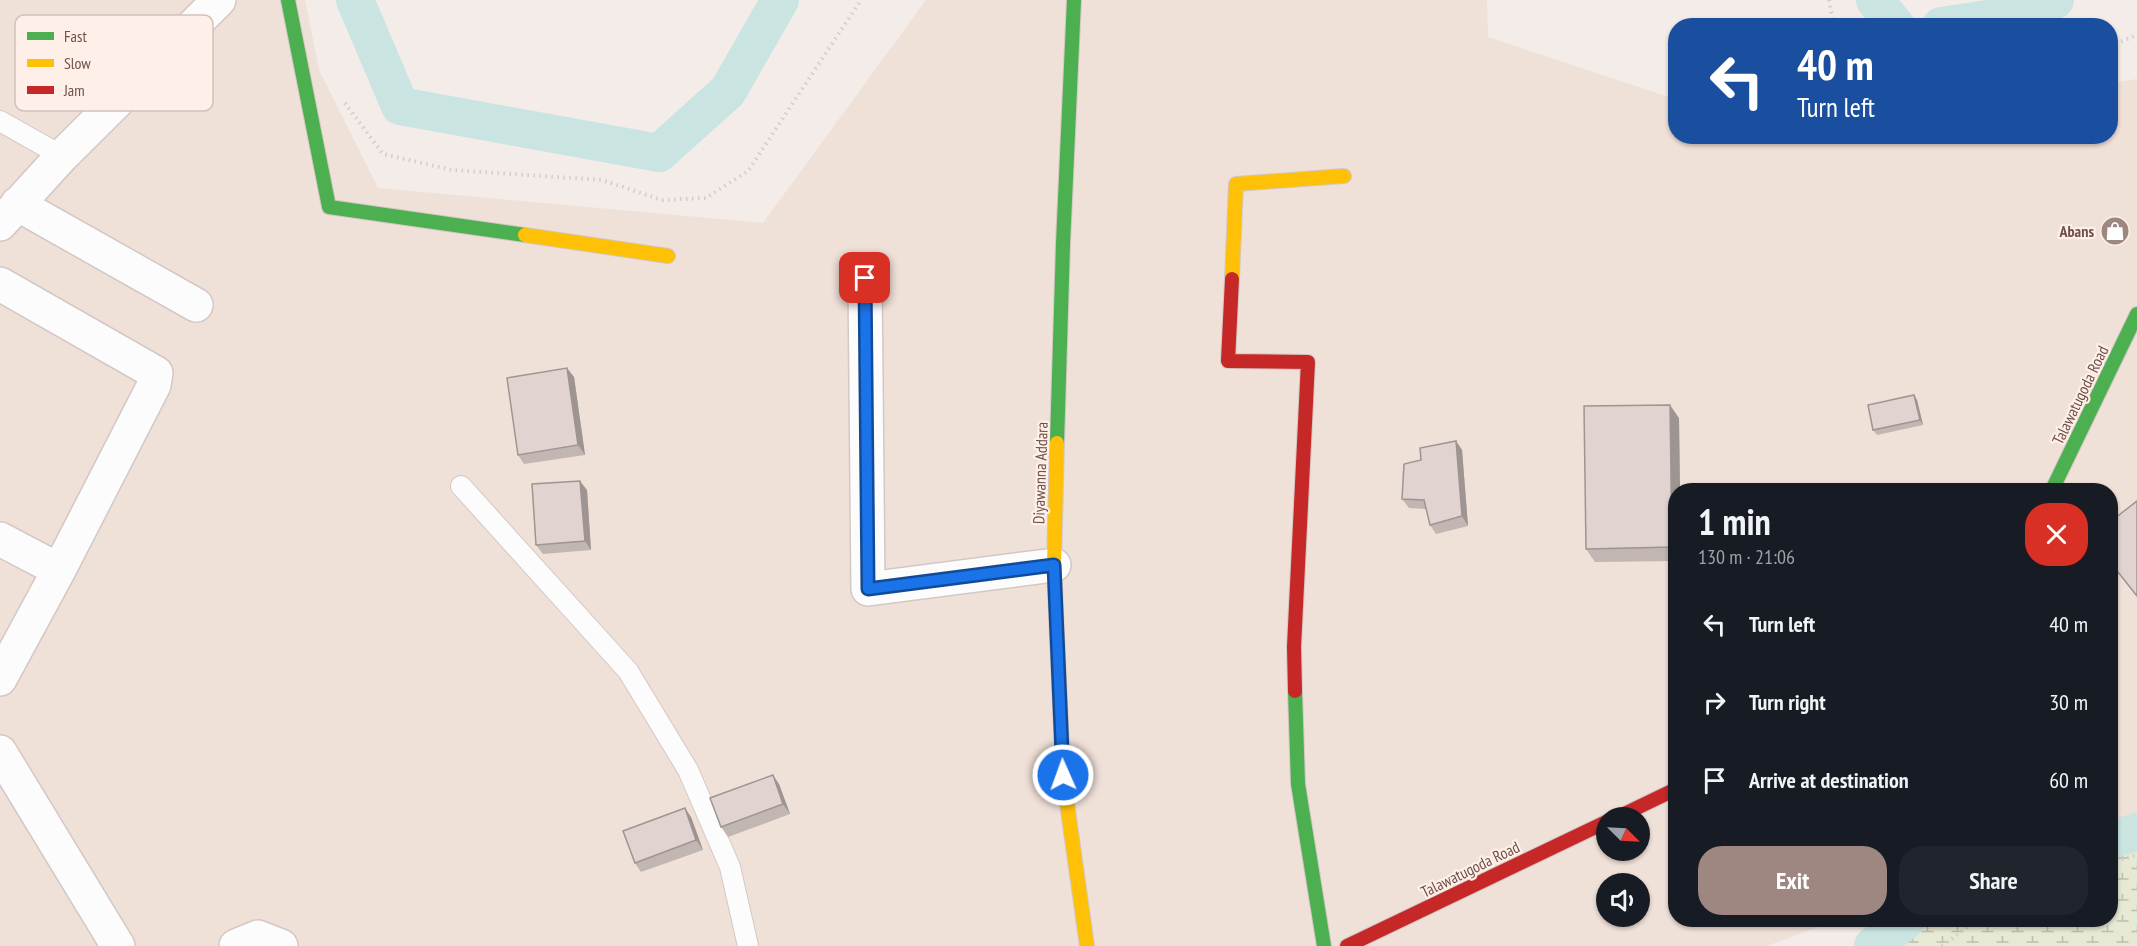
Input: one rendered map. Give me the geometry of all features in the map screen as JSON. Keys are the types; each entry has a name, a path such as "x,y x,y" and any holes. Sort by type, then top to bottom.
{"street":[{"path":"204,15 219,0"},
{"path":"288,0 329,207 668,256"},
{"name":"Diyawanna Addara","path":"1074,0 1063,256 1054,565 1063,775 1087,946"},
{"path":"107,111 9,214 196,305"},
{"path":"1324,946 1298,784 1294,658 1308,362 1228,361 1236,184 1344,176"},
{"path":"865,278 868,589 1054,565"},
{"path":"0,284 156,373 154,386 0,679"},
{"name":"Talawatugoda Road","path":"2055,483 2137,314"},
{"path":"0,539 59,570"},
{"path":"0,752 118,946"},
{"path":"1639,807 1668,793"},
{"name":"Talawatugoda Road","path":"1347,946 1596,827"},
{"path":"236,946 258,937 281,946"}],"lane":[{"path":"0,122 62,156"},
{"path":"461,486 628,671 688,770 730,867 748,946"}],"path":[{"path":"341,98 383,154 452,170 602,180 662,200 706,198 748,171 861,0"},
{"path":"1829,0 1832,18"},
{"path":"2118,43 2137,35"},
{"path":"2118,861 2137,855"},
{"path":"1942,946 1968,927"}],"shaded area":[{"path":"0,0 305,0 319,70 378,188 763,223 926,0 1487,0 1488,37 1668,97 1668,144 2118,144 2118,82 2137,79 2137,814 2118,820 2118,483 1668,483 1668,927 1818,927 1767,946 0,946"}],"green space":[{"path":"2137,832 2137,946 1873,946 1897,927 2118,927 2118,838"}],"building":[{"path":"567,368 578,445 518,455 507,378"},
{"path":"1914,395 1920,420 1873,430 1868,405"},
{"path":"1670,405 1671,483 1668,483 1668,547 1586,549 1584,406"},
{"path":"1456,441 1462,516 1430,525 1424,500 1402,499 1404,464 1421,460 1420,448"},
{"path":"580,481 585,541 536,545 532,484"},
{"path":"2137,501 2137,596 2118,572 2118,516"},
{"path":"773,775 783,804 721,827 710,798"},
{"path":"685,808 696,840 635,863 623,831"}],"waterway":[{"path":"355,0 400,106 659,153 728,91 780,0"},
{"path":"1875,0 1890,18"},
{"path":"1994,18 2021,14 2055,0"},
{"path":"2118,838 2137,832"},
{"path":"1873,946 1897,927"}],"traffic: fast":[{"path":"288,0 329,207 525,235"},
{"path":"1057,443 1074,0"},
{"path":"2055,483 2137,314"},
{"path":"1295,691 1298,784 1324,946"}],"traffic: slow":[{"path":"1232,279 1236,184 1344,176"},
{"path":"525,235 668,256"},
{"path":"1057,443 1054,565 1063,775 1087,946"}],"traffic: jam":[{"path":"1232,279 1228,361 1308,362 1294,647 1295,691"},
{"path":"1639,807 1668,793"},
{"path":"1347,946 1596,827"}],"place":[{"name":"Abans","path":"2115,231"}],"route":[{"path":"865,278 868,589 1054,565 1063,775"}]}
